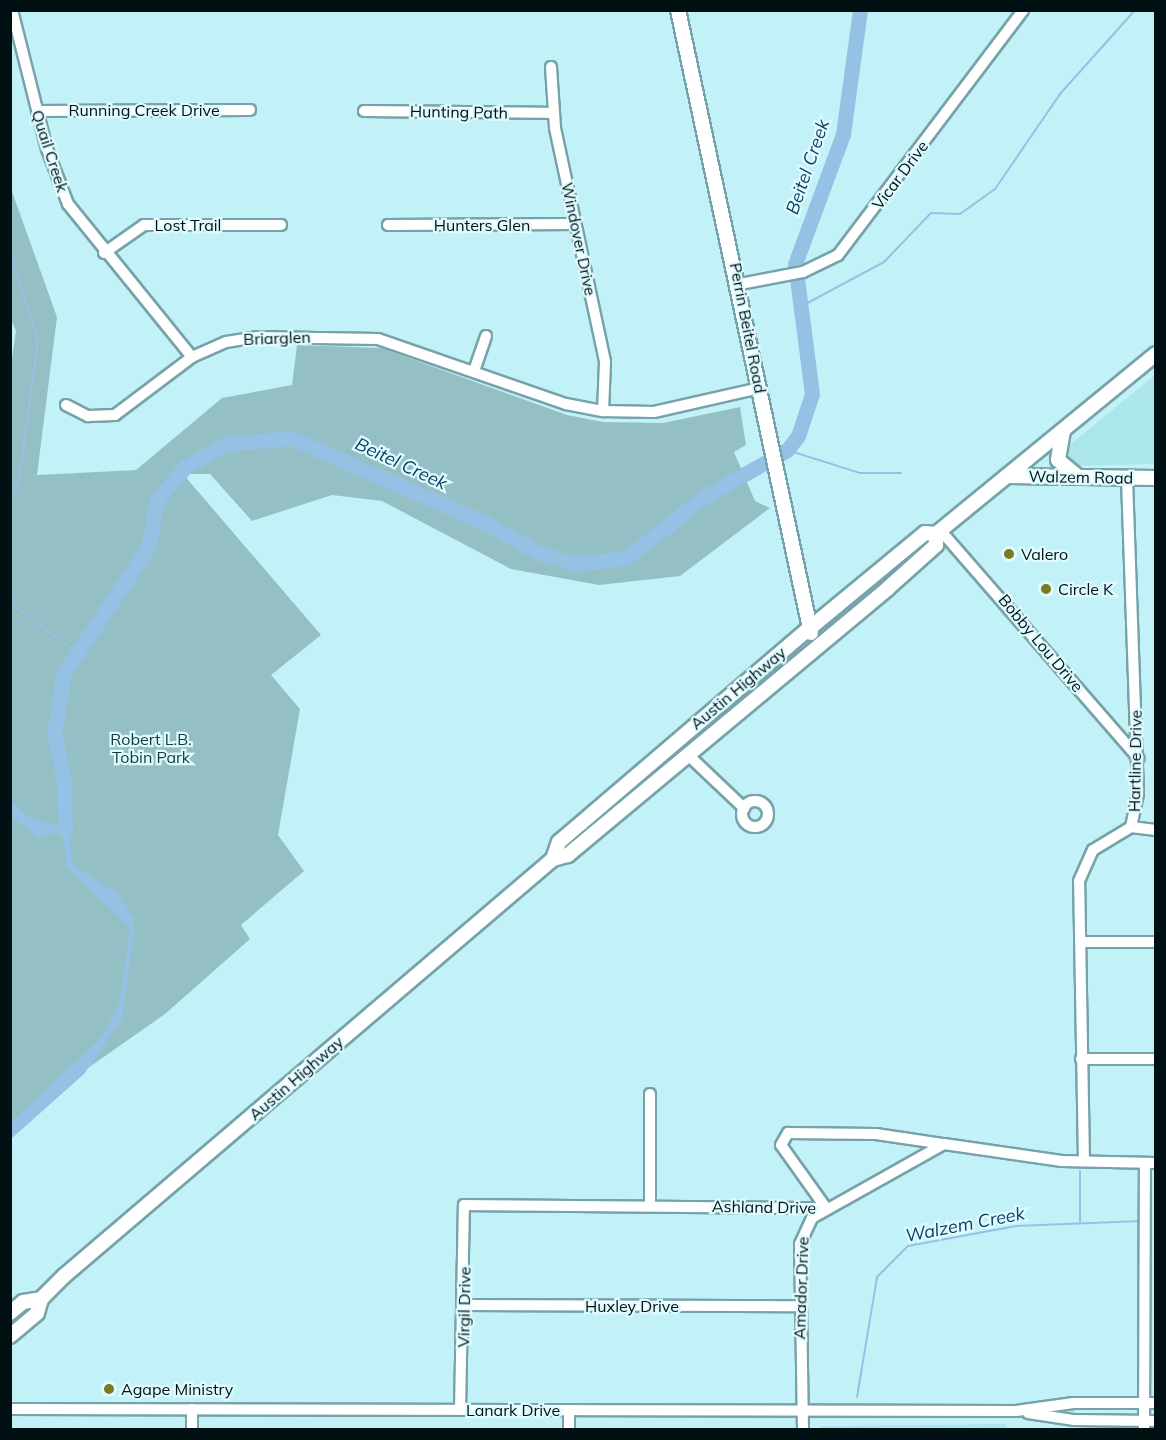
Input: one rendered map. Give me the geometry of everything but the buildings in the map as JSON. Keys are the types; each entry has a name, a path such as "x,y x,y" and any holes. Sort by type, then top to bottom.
{"main road":[{"name":"Perrin Beitel Road","path":"678,10 740,284 781,498 815,647"},
{"name":"Austin Highway","path":"554,859 559,842 810,628 925,534 939,533 1155,354"},
{"path":"1064,431 1058,460 1080,477"},
{"name":"Walzem Road","path":"1007,476 1155,478"},
{"name":"Austin Highway","path":"10,1313 23,1302 41,1299 554,859 568,855 936,545 939,533"},
{"path":"802,593 817,607 849,596"},
{"name":"Austin Highway","path":"10,1336 37,1313 41,1299"}],"street":[{"name":"Quail Creek","path":"12,10 57,182 104,253 192,357"},
{"name":"Vicar Drive","path":"740,284 804,272 838,255 1023,10"},
{"name":"Windover Drive","path":"551,67 553,113 605,362 603,411"},
{"name":"Running Creek Drive","path":"37,111 250,110"},
{"name":"Hunting Path","path":"364,111 553,113"},
{"name":"Hunters Glen","path":"388,225 575,224"},
{"name":"Lost Trail","path":"104,253 144,225 281,225"},
{"name":"Briarglen","path":"66,405 88,416 115,416 192,357 241,339 358,336 474,371 566,404 603,411 654,412 760,388"},
{"path":"474,371 486,336"},
{"name":"Hartline Drive","path":"1084,1161 1079,881 1086,859 1106,839 1131,827 1138,758 1127,477"},
{"name":"Bobby Lou Drive","path":"939,533 1138,758"},
{"path":"687,754 744,808"},
{"path":"1131,827 1155,830"},
{"path":"1080,942 1155,942"},
{"path":"1081,1059 1155,1059"},
{"path":"650,1094 650,1205"},
{"path":"826,1208 781,1145 788,1133 876,1134 1084,1161 1150,1163 1145,1212 1150,1295 1148,1424"},
{"name":"Ashland Drive","path":"464,1205 826,1208 944,1144"},
{"name":"Virgil Drive","path":"460,1410 466,1305 464,1205"},
{"name":"Amador Drive","path":"803,1430 798,1306 804,1226 826,1208"},
{"name":"Huxley Drive","path":"466,1305 798,1306"},
{"name":"Lanark Drive","path":"10,1409 1016,1411 1073,1403 1150,1403"},
{"path":"192,1409 192,1430"},
{"path":"569,1430 570,1410"},
{"name":"Lanark Drive","path":"1016,1411 1074,1420 1148,1424"}],"shaded area":[{"path":"1155,375 1155,464 1074,466 1066,448"},
{"path":"10,800 29,817 69,829 72,864 117,893 135,920 122,1019 84,1074 11,1139 11,1122 101,1038 119,1005 130,928 67,867 62,831 38,838 11,816"},
{"path":"1007,1424 1007,1430 821,1429 821,1426"}],"green space":[{"name":"Robert L.B. Tobin Park","path":"10,186 57,317 37,475 136,470 222,398 292,385 297,345 381,348 567,415 603,422 663,423 740,407 746,445 734,452 755,501 770,508 680,576 599,585 511,569 382,501 332,495 252,521 210,474 183,474 321,635 271,675 300,709 278,835 304,871 241,925 250,939 165,1014 11,1122 10,372 16,331 10,317"}],"waterway":[{"name":"Beitel Creek","path":"795,264 843,134 860,10"},
{"path":"800,307 884,262 931,213 960,214 995,189 1060,94 1135,10"},
{"name":"Quail Creek","path":"10,254 38,341 19,482 10,499"},
{"name":"Beitel Creek","path":"65,830 64,780 54,734 64,672 140,560 150,541 156,501 185,467 226,444 291,438 486,523 541,554 575,564 626,558 704,497 787,450 798,436 812,394 797,279"},
{"path":"787,450 860,473 901,473"},
{"name":"Quail Creek","path":"10,603 75,651"},
{"path":"1080,1171 1080,1222"},
{"name":"Walzem Creek","path":"857,1397 877,1277 908,1246 1016,1226 1141,1221"}],"place":[{"name":"Valero","path":"1009,554"},
{"name":"Circle K","path":"1046,589"},
{"name":"Agape Ministry","path":"109,1389"}]}
